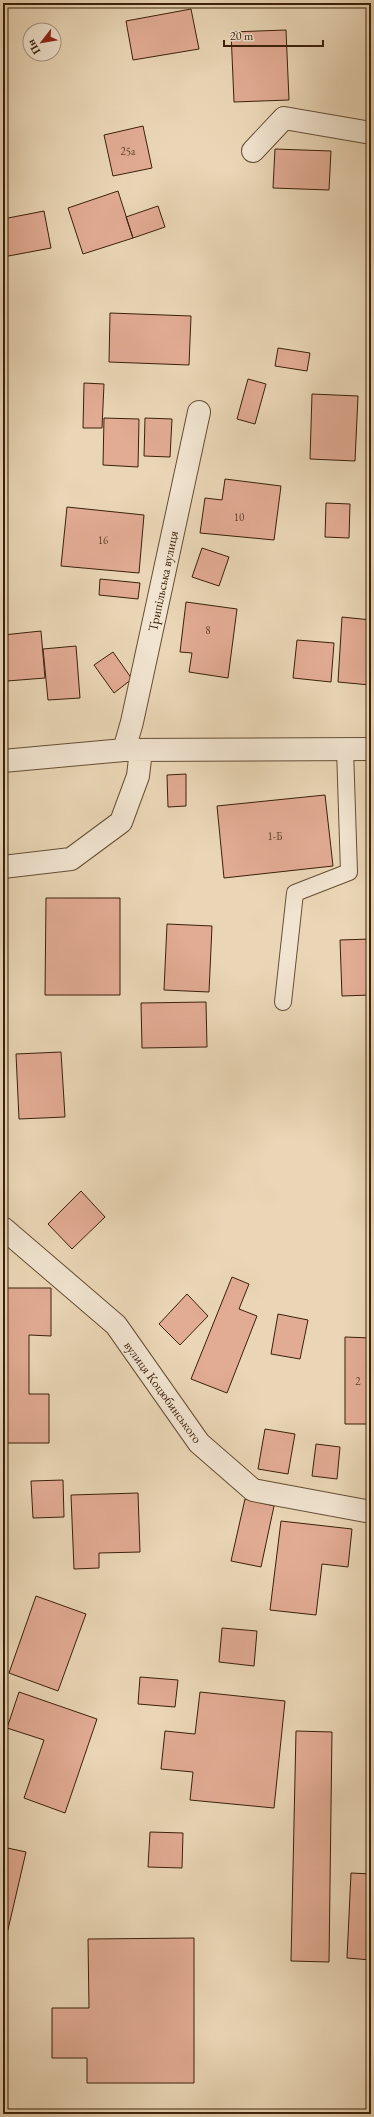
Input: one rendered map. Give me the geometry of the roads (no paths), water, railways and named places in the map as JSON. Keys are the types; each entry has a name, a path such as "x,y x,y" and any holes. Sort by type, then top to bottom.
{"street":[{"path":"253,151 284,118 371,133"},
{"name":"Трипільська вулиця","path":"3,867 71,859 121,822 138,776 133,750 134,714 199,412"},
{"path":"3,761 133,750 371,749"},
{"name":"вулиця Коцюбинського","path":"3,1228 116,1325 199,1443 253,1490 371,1512"}],"lane":[{"path":"283,1002 295,893 349,872 345,749"}]}
